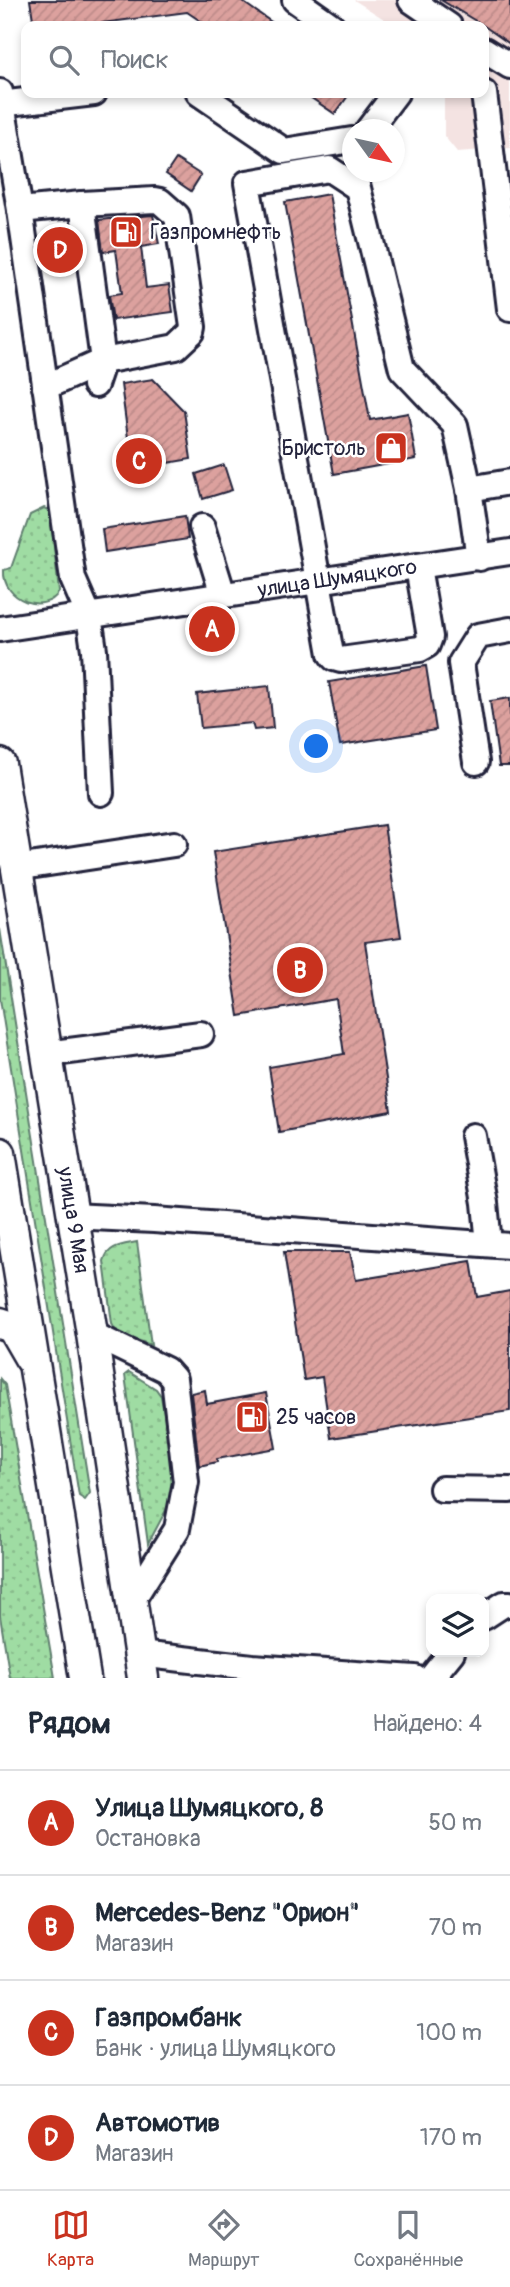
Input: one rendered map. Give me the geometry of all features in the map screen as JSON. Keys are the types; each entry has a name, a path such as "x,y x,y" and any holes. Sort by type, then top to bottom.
{"main road":[{"name":"улица 9 Мая","path":"0,764 92,1334 141,1666"},
{"path":"0,1153 37,1368 85,1678"},
{"path":"0,1323 12,1327 37,1368"}],"street":[{"path":"295,0 325,21"},
{"path":"411,0 442,21"},
{"path":"489,53 510,66"},
{"path":"28,98 1,100 20,211 73,579 89,616 94,650 101,793"},
{"path":"206,98 284,151 342,142"},
{"path":"376,119 392,98"},
{"path":"485,98 510,309"},
{"path":"418,567 429,637 427,645 420,649 341,660 334,658 331,654 247,183 329,169 358,188 402,369 455,425 469,489 479,558"},
{"path":"20,211 155,200 174,211 177,216 194,327 187,338 176,347 99,373 45,387"},
{"path":"82,204 99,373"},
{"path":"469,489 510,482"},
{"path":"202,527 223,596"},
{"name":"улица Шумяцкого","path":"0,629 510,552"},
{"path":"476,762 461,663 478,636 510,630"},
{"path":"16,868 174,844"},
{"path":"46,1054 201,1034"},
{"path":"71,1216 500,1245 485,1203 473,1136"},
{"path":"92,1334 166,1370 174,1379 186,1482 177,1529 130,1604"},
{"path":"442,1489 510,1490"},
{"path":"489,1614 504,1604 510,1604"},
{"path":"431,1678 448,1657"},
{"path":"141,1666 252,1673 415,1678"}],"shaded area":[{"path":"354,0 510,0 510,148 457,152 444,136 444,98 489,98 489,21 387,21"}],"green space":[{"path":"44,508 50,511 59,592 53,599 35,603 17,597 10,590 5,581 4,570 11,568 30,515"},
{"path":"0,929 90,1493 85,1500 79,1496 0,999"},
{"path":"137,1242 151,1345 117,1333 112,1324 104,1261 113,1249"},
{"path":"129,1372 156,1389 161,1396 174,1471 173,1497 148,1544 125,1375"},
{"path":"0,1379 5,1385 55,1678 10,1678 0,1616"}],"building":[{"path":"30,0 240,0 270,21 200,21 187,12 118,21 33,21"},
{"path":"441,0 510,0 510,44 489,29 489,21 476,21"},
{"path":"311,98 346,98 335,114"},
{"path":"176,159 201,175 191,191 166,174"},
{"path":"329,194 370,420 408,413 416,459 334,474 285,202"},
{"path":"153,215 159,244 141,247 146,288 169,285 173,312 113,320 109,295 122,293 116,250 103,252 99,220"},
{"path":"153,379 184,411 191,459 132,469 121,384"},
{"path":"224,465 232,490 203,499 196,474"},
{"path":"185,516 188,539 105,552 102,529"},
{"path":"426,666 436,730 340,745 329,682"},
{"path":"269,686 273,728 254,730 252,723 201,728 197,694"},
{"path":"510,698 510,766 499,766 490,701"},
{"path":"384,825 401,937 365,942 391,1111 279,1132 269,1067 344,1054 336,999 239,1016 213,852"},
{"path":"284,1252 350,1252 356,1280 471,1261 477,1297 510,1291 510,1411 331,1438 322,1377 304,1380"},
{"path":"205,1390 207,1404 266,1393 276,1448 217,1459 217,1462 199,1466 191,1393"}],"place":[{"name":"Газпромнефть","path":"126,232"},
{"name":"Автомотив","path":"60,250"},
{"name":"Бристоль","path":"391,448"},
{"name":"Газпромбанк","path":"139,461"},
{"name":"Улица Шумяцкого, 8","path":"212,629"},
{"name":"Mercedes-Benz \"Орион\"","path":"300,970"},
{"name":"25 часов","path":"252,1417"}]}
